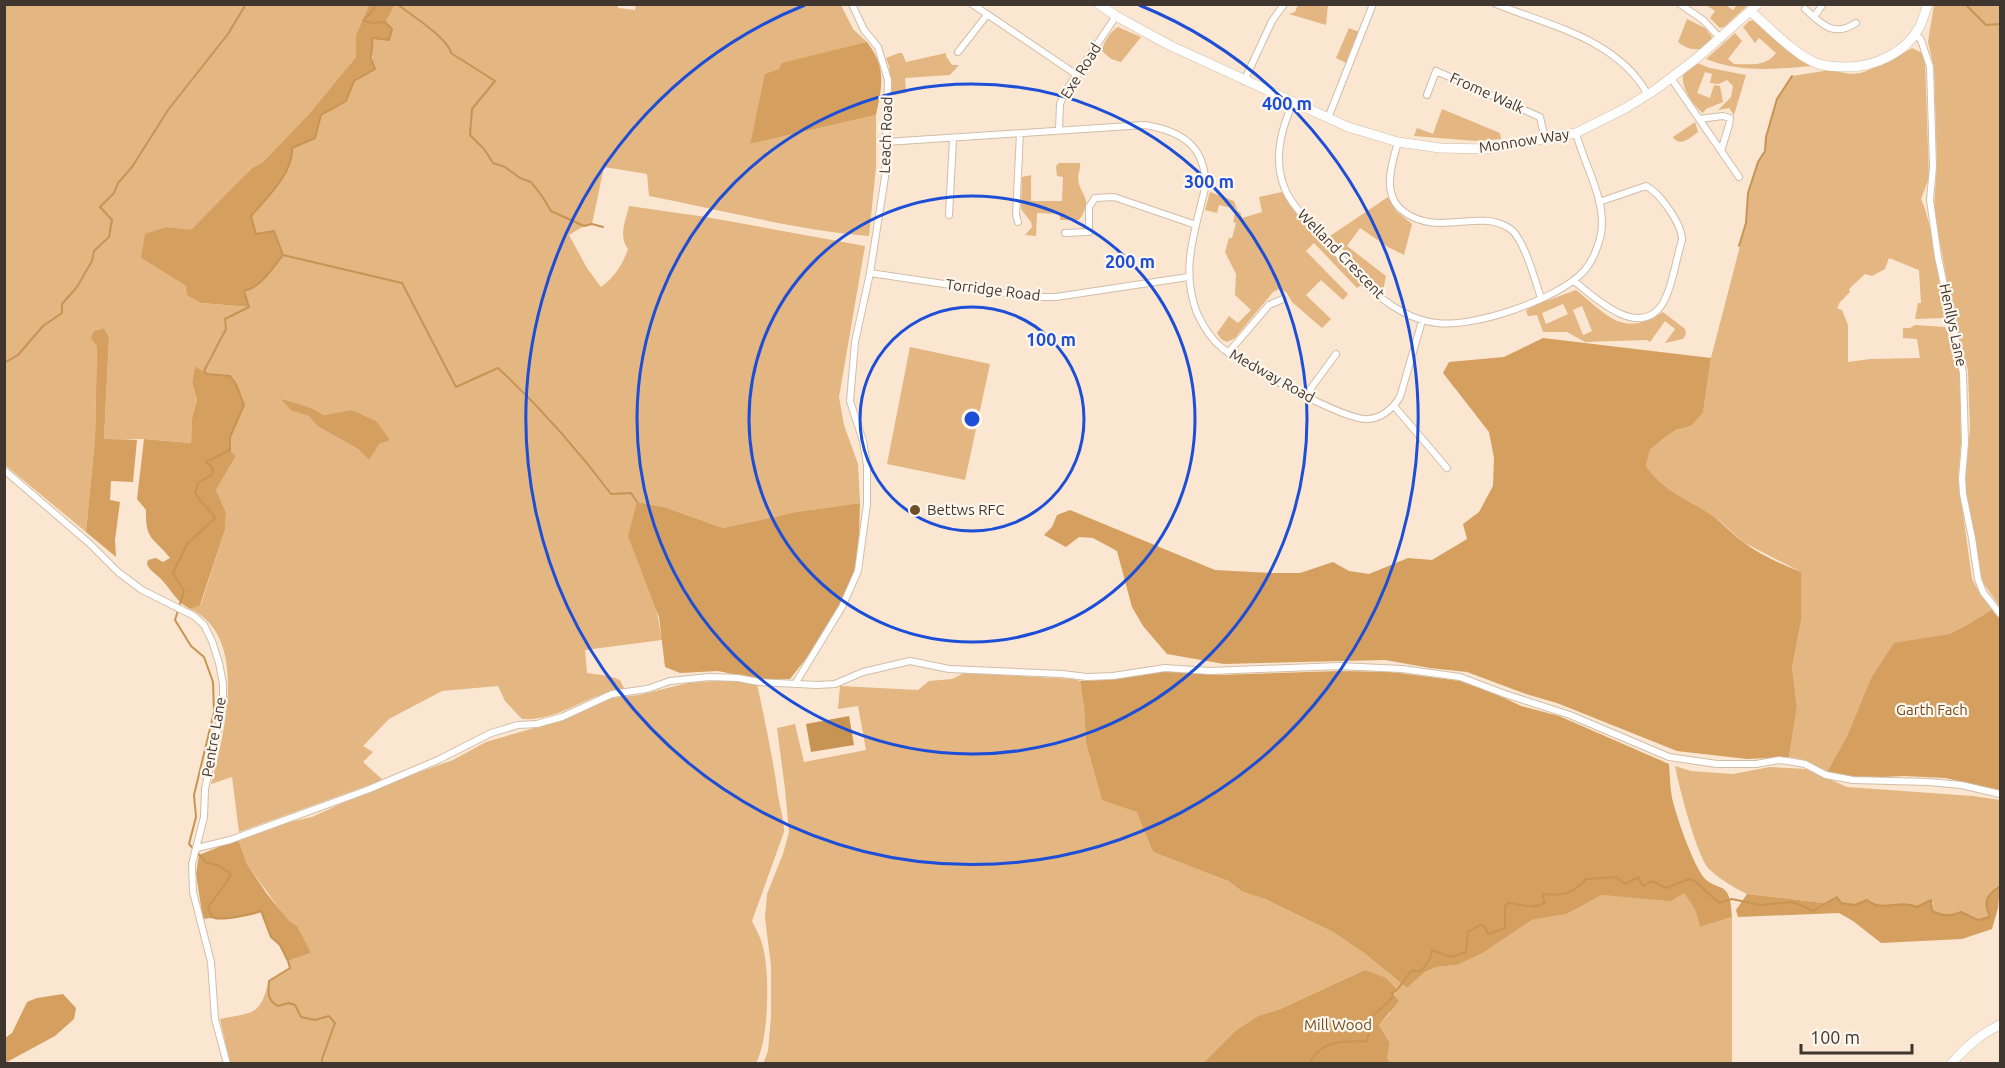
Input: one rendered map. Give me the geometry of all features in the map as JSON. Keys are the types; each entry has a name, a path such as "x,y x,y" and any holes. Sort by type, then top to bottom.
{"street":[{"name":"Leach Road","path":"795,684 842,608 858,571 867,504 867,465 850,401 855,342 870,273 885,177 888,80 878,47 864,30 852,4"},
{"path":"972,4 1077,75"},
{"name":"Monnow Way","path":"1100,4 1116,16 1169,45 1328,118 1398,142 1440,148 1487,149 1576,133 1648,94 1671,78 1754,8"},
{"path":"1244,81 1272,21 1284,4"},
{"path":"1328,118 1373,4"},
{"path":"1496,4 1590,40 1629,67 1648,94"},
{"path":"1680,4 1703,20 1720,39"},
{"path":"1814,17 1823,4"},
{"path":"1754,8 1799,53 1816,63 1830,67 1864,66 1879,62 1904,46 1915,33 1928,4"},
{"path":"1805,9 1826,27 1839,30 1856,23"},
{"path":"958,52 987,15"},
{"name":"Exe Road","path":"1059,130 1060,104 1116,16"},
{"name":"Henllys Lane","path":"1915,33 1921,40 1930,67 1933,167 1930,200 1938,257 1963,373 1965,443 1963,494 1978,579 1983,592 2001,614"},
{"name":"Frome Walk","path":"1427,95 1436,71 1540,117 1545,139"},
{"path":"1671,78 1739,177"},
{"name":"Welland Crescent","path":"1293,103 1285,119 1279,166 1285,188 1296,207 1369,288 1393,307 1422,321 1451,325 1484,319 1553,294 1574,281 1591,263 1597,249 1602,222 1599,202 1576,133"},
{"path":"1699,119 1723,116 1730,118 1730,125 1721,151"},
{"name":"Medway Road","path":"886,142 1145,125 1163,128 1181,136 1196,150 1205,176 1205,188 1190,250 1188,277 1202,325 1218,345 1228,353 1337,412 1357,419 1375,418 1394,406"},
{"path":"1018,222 1016,214 1020,133"},
{"path":"950,215 953,138"},
{"path":"1398,142 1389,176 1392,192 1399,208 1411,217 1427,223 1490,221 1510,228 1515,233 1525,255 1541,298"},
{"path":"1574,281 1615,313 1633,318 1656,311 1666,294 1682,240 1679,225 1666,206 1653,189 1646,186 1599,202"},
{"path":"1065,233 1089,232 1089,207 1095,198 1114,197 1196,225"},
{"name":"Torridge Road","path":"870,273 1032,297 1056,297 1188,277"},
{"path":"1228,353 1269,305 1283,299"},
{"path":"1422,321 1400,397 1394,406 1448,468"},
{"path":"1306,395 1336,354"},
{"name":"Pentre Lane","path":"4,470 89,543 118,572 142,590 194,616 204,625 219,663 223,684 223,706 205,789 204,817 192,864 193,892 212,962 215,1019 227,1064"},
{"path":"197,848 230,840 367,789 438,760 491,733 518,725 537,724 562,717 612,694 647,688 670,681 708,677 795,684 835,684 863,672 910,661 949,669 1087,677 1113,676 1165,668 1210,671 1339,666 1402,669 1460,677 1570,715 1669,757 1717,764 1756,764 1779,760 1805,764 1826,775 1853,780 1929,782 1960,785 2001,794"},
{"path":"1951,1064 1969,1044 1982,1034 2001,1025"}],"shaded area":[{"path":"618,4 618,8 635,10 636,4 841,5 853,29 867,42 766,74 750,144 876,115 876,167 869,236 786,224 649,196 647,174 604,167 592,224 569,235 587,268 601,287 618,270 628,249 623,233 629,206 706,217 865,246 839,397 844,425 858,464 860,503 796,512 723,528 664,507 637,502 662,640 585,650 587,673 620,680 625,690 606,693 555,714 534,719 522,719 505,701 498,686 442,691 389,719 363,746 373,752 363,762 383,780 239,832 232,777 211,784 226,714 228,688 226,663 220,641 209,622 190,609 201,604 225,530 226,512 216,490 236,456 230,450 230,437 244,405 230,376 207,374 195,366 192,382 197,400 192,418 191,443 145,439 104,440 109,339 104,328 94,331 97,346 95,439 86,532 5,465 4,5 369,5 356,35 356,57 308,115 191,231 167,227 141,258 186,286 201,303 248,307 244,291 256,234 251,216 284,176 292,148 315,138 321,115 346,101 354,81 375,69 372,50 376,35 395,5","holes":["282,400 312,408 324,415 352,410 369,460 358,449 317,426 309,416"]},
{"path":"1298,5 1328,5 1326,25 1289,14 1295,12"},
{"path":"1706,5 1726,5 1733,10 1737,5 1748,5 1720,28 1710,18 1715,11"},
{"path":"1934,5 2000,5 2000,607 1984,584 1979,571 1965,484 1970,428 1968,371 1954,320 1934,209 1937,163 1934,68 1928,42"},
{"path":"1687,19 1705,28 1712,37 1706,46 1693,49 1678,42"},
{"path":"1755,20 1798,59 1812,66 1772,69 1745,68 1706,59 1735,33 1742,41 1728,59 1734,64 1757,64 1767,61 1776,53 1759,38 1755,43 1743,27 1749,21"},
{"path":"1118,27 1141,37 1121,62 1111,59 1102,51 1108,37"},
{"path":"1349,28 1359,32 1346,63 1336,58"},
{"path":"1912,48 1922,53 1925,61 1929,178 1921,199 1929,222 1936,257 1944,318 1915,319 1918,303 1921,303 1919,270 1889,258 1885,269 1872,276 1865,274 1849,289 1850,292 1837,308 1842,310 1848,325 1848,362 1920,358 1917,339 1903,338 1903,328 1915,325 1945,327 1955,349 1960,373 1961,443 1958,478 1972,579 1981,596 1993,609 1949,634 1894,644 1871,678 1847,736 1827,772 1800,759 1789,757 1797,707 1792,668 1801,621 1801,572 1743,542 1721,522 1676,496 1654,478 1646,466 1650,450 1676,430 1691,426 1703,413 1711,358 1746,223 1748,193 1758,162 1765,151 1766,137 1777,99 1792,76 1830,70 1850,74 1861,73 1889,62"},
{"path":"902,53 906,62 946,53 952,65 959,65 950,75 905,78 906,93 892,95 886,58"},
{"path":"1697,63 1746,75 1734,115 1729,108 1718,110 1731,97 1733,86 1727,80 1719,84 1710,83 1712,74 1705,72 1697,93 1710,98 1714,85 1720,86 1723,102 1706,109 1703,113 1691,100 1684,85 1683,74"},
{"path":"1442,109 1500,133 1501,139 1476,141 1414,136 1417,128 1433,134"},
{"path":"1695,122 1698,132 1689,139 1679,142 1673,137"},
{"path":"1059,163 1080,163 1078,178 1086,201 1084,212 1079,220 1060,220 1060,214 1037,213 1036,236 1025,235 1032,227 1021,209 1022,177 1031,175 1031,201 1062,201 1063,177 1057,176 1056,166"},
{"path":"1210,192 1234,201 1242,218 1262,212 1259,197 1282,192 1307,226 1361,285 1357,288 1314,243 1306,251 1348,294 1343,300 1321,280 1306,295 1331,319 1322,328 1292,302 1286,292 1279,289 1273,292 1235,338 1227,342 1221,339 1217,333 1229,316 1238,323 1251,310 1235,295 1236,274 1225,252 1236,223 1233,222 1236,209 1219,205 1217,213 1205,210"},
{"path":"1388,197 1396,211 1412,224 1404,255 1360,228 1347,246 1386,276 1383,291 1330,236"},
{"path":"1576,290 1616,320 1637,323 1649,320 1663,312 1685,329 1686,334 1683,339 1665,343 1675,329 1665,321 1650,342 1647,340 1585,342 1567,332 1543,332 1537,315 1528,316 1526,311 1530,307","holes":["1563,304 1568,314 1546,324 1542,313","1582,306 1592,331 1583,335 1573,310"]},
{"path":"910,347 990,364 965,480 887,464"},
{"path":"964,673 1080,681 1086,743 1102,799 1138,812 1153,852 1228,881 1243,892 1265,899 1333,932 1364,953 1407,988 1425,972 1436,967 1457,965 1483,953 1532,920 1567,914 1602,895 1684,893 1695,910 1700,927 1732,917 1732,1063 1391,1063 1387,1058 1390,1043 1379,1025 1390,1013 1392,993 1397,990 1365,970 1280,1009 1258,1016 1235,1031 1203,1063 763,1064 768,1051 771,1017 771,966 765,918 767,894 789,832 777,728 795,724 804,762 866,750 858,706 838,709 840,686 918,690 929,681 952,679"},
{"path":"729,680 757,684 784,827 752,921 763,947 767,974 766,1023 764,1039 756,1063 230,1063 220,1019 254,1011 262,1001 269,981 290,968 288,961 311,953 247,864 238,839 276,825 312,817 380,786 453,760 486,742 565,719 610,698 639,695 688,683"},
{"path":"849,716 854,745 811,752 806,724"},
{"path":"1675,766 1691,771 1733,774 1770,767 1807,769 1847,787 2000,800 2000,886 1992,892 1988,899 1987,907 1990,917 1978,920 1961,912 1951,917 1932,911 1933,902 1917,907 1904,904 1884,906 1872,904 1867,900 1855,905 1841,903 1839,899 1824,903 1747,894 1716,875 1703,860 1688,819"}],"green space":[{"path":"369,5 395,5 385,22 392,29 389,40 373,38 371,58 375,69 354,81 346,101 321,115 315,138 293,148 292,158 284,176 251,215 256,234 274,231 283,255 261,281 244,291 249,307 201,303 187,295 186,286 141,258 145,234 167,227 191,230 252,168 263,162 308,115 356,57 356,35"},
{"path":"867,42 878,60 881,77 876,115 750,144 765,74 779,69 782,63"},
{"path":"104,328 109,338 104,439 137,440 133,482 111,481 110,500 120,502 115,540 116,557 86,532 95,439 97,346 91,338 94,331"},
{"path":"1543,338 1711,358 1703,413 1691,426 1676,430 1650,450 1646,466 1666,487 1713,516 1750,547 1801,572 1801,621 1792,668 1797,707 1789,757 1747,759 1677,751 1557,703 1467,672 1385,660 1224,664 1167,654 1143,626 1132,607 1117,551 1093,538 1079,537 1066,547 1044,535 1052,527 1057,515 1070,510 1215,570 1300,573 1333,562 1349,571 1369,574 1408,558 1432,560 1467,539 1463,524 1479,512 1493,486 1494,458 1489,432 1443,373 1449,362 1504,357"},
{"path":"195,366 207,374 230,376 236,384 244,405 230,437 230,450 236,456 216,490 226,512 225,530 200,605 190,609 177,599 147,564 148,560 156,558 163,562 170,558 149,533 146,510 137,499 144,439 191,443 192,418 197,400 192,382"},
{"path":"281,399 312,408 324,415 351,410 376,421 390,440 379,444 369,460 358,449 317,426 309,416 291,410"},
{"path":"637,502 664,507 723,528 796,512 860,503 858,571 842,607 819,642 790,679 757,679 718,671 680,673 665,667 659,617 628,536"},
{"name":"Garth Fach","path":"1993,609 2000,618 2000,790 1945,778 1904,776 1862,778 1827,772 1847,736 1871,678 1894,643 1949,634"},
{"path":"1164,671 1218,675 1339,671 1391,672 1461,681 1490,691 1521,706 1559,716 1669,764 1673,802 1688,847 1705,879 1721,887 1729,895 1732,917 1700,927 1695,910 1684,893 1671,901 1602,895 1567,914 1532,920 1483,953 1457,965 1436,967 1425,972 1407,988 1364,953 1333,932 1265,899 1243,892 1228,881 1153,852 1137,812 1102,800 1086,743 1080,681 1117,679"},
{"path":"238,839 247,864 267,894 290,922 297,926 311,953 288,961 280,945 271,937 261,911 227,919 203,919 196,874 199,855"},
{"path":"2000,887 1998,908 1992,929 1962,939 1881,943 1839,913 1738,917 1736,910 1747,894 1824,903 1837,897 1841,903 1857,904 1867,900 1873,904 1885,906 1904,904 1917,907 1931,900 1932,911 1936,913 1949,915 1961,912 1978,920 1990,917 1987,899"},
{"name":"Mill Wood","path":"1365,970 1386,978 1397,990 1392,993 1399,1001 1379,1025 1390,1043 1387,1058 1391,1063 1203,1063 1235,1031 1258,1016 1280,1009"},
{"path":"63,994 76,1008 74,1019 55,1036 5,1063 5,1038 12,1033 27,1002"}],"waterway":[{"path":"4,363 18,355 43,326 62,313 62,304 77,287 92,261 94,251 109,237 112,220 100,207 114,193 118,183 132,167 168,110 228,34 246,4"},
{"path":"322,1064 335,1023 329,1016 315,1020 301,1017 295,1005 289,1003 278,1006 270,998 269,981 290,968 280,945 271,937 261,911 222,919 212,917 208,909 231,874 219,866 206,862 189,844 196,817 194,795 214,712 213,682 204,657 191,646 175,620 184,591 173,573 187,544 215,518 195,492 198,483 213,474 212,467 206,462 230,450 230,437 244,405 236,384 230,376 207,374 204,371 226,329 225,319 249,307 244,291 261,282 283,255 274,231 256,234 251,216 284,176 292,148 315,138 321,115 346,101 354,81 375,69 371,58 373,38 389,40 392,29 385,22 363,21 374,9 375,4"},
{"path":"397,4 443,40 451,53 495,81 472,109 470,135 484,149 493,163 531,182 551,211 584,226 592,224 603,227"},
{"path":"1965,4 1986,25 2000,24"},
{"path":"1739,246 1746,223 1748,193 1758,162 1765,151 1766,137 1777,99 1792,76"},
{"path":"283,255 402,283 456,387 498,368 558,429 611,494 631,493 637,502"},
{"path":"1309,1064 1320,1050 1334,1043 1367,1041 1373,1016 1393,997 1392,993 1397,990 1411,971 1421,971 1430,959 1432,950 1451,957 1466,952 1468,932 1480,925 1485,927 1488,934 1505,928 1505,906 1508,903 1540,905 1545,903 1542,894 1566,893 1586,879 1616,877 1625,884 1638,877 1643,886 1652,881 1666,888 1689,879 1695,881 1719,903 1732,899 1760,905 1793,902 1813,911 1837,897 1841,903 1855,905 1867,900 1873,904 1885,906 1904,904 1917,907 1931,900 1932,911 1936,913 1949,915 1961,912 1978,920 1990,917 1987,899 2000,886"}],"place":[{"name":"Bettws RFC","path":"915,510"}]}
